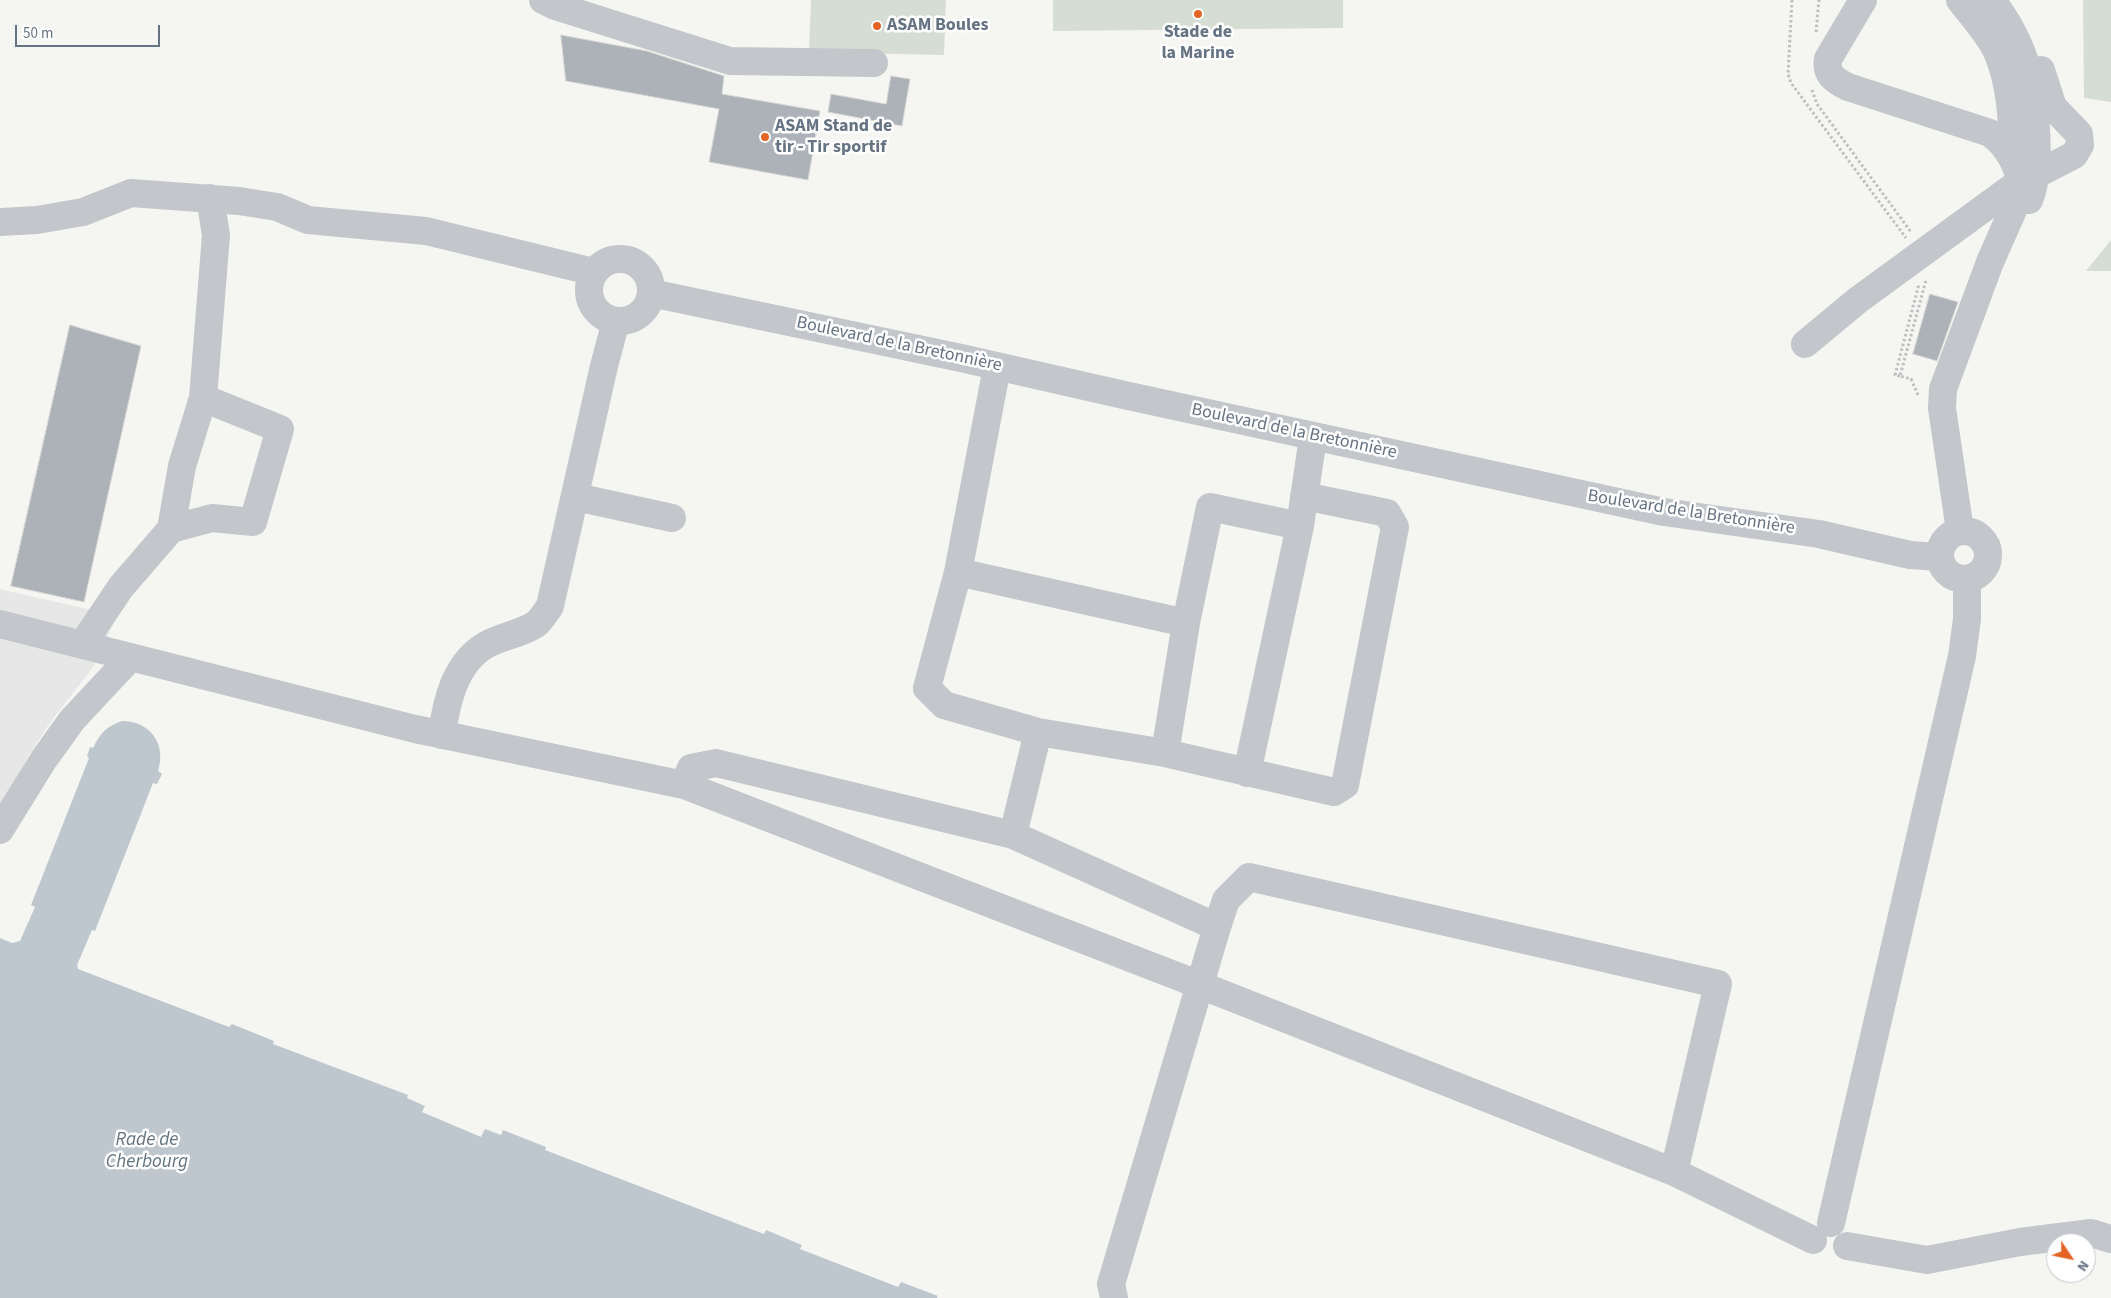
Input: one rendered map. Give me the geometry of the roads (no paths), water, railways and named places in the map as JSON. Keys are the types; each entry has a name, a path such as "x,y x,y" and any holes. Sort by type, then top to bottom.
{"lane":[{"path":"543,0 554,6 730,61 874,63"},
{"path":"1863,0 1831,53 1826,67 1830,75 1838,83 1848,87 1990,133 2000,141 2034,188 1996,275 1952,395 1951,406 1965,531"},
{"path":"1960,0 1998,53 2004,70 2023,172 2021,192 1990,262 1943,389 1942,408 1965,531"},
{"path":"1991,0 2019,46 2030,82 2037,139 2023,172"},
{"path":"1804,344 1858,300 1920,257 2023,172 2074,155 2080,146 2079,134 2053,108 2039,64 2022,25 2007,0"},
{"path":"0,222 37,220 83,212 132,193 210,198 278,207 308,220 426,231 594,272"},
{"path":"82,645 122,587 171,529 182,466 203,398 216,235 210,198"},
{"path":"621,258 632,260 647,274 651,293 649,302 636,317 616,321 606,318 597,312 591,303 588,292 589,282 601,264 621,258"},
{"name":"Boulevard de la Bretonnière","path":"651,293 1664,512 1819,534 1910,555 1940,558"},
{"path":"442,735 445,712 453,686 468,659 486,645 537,623 550,606 604,366 616,321"},
{"path":"997,367 958,572 927,688 944,705 1038,732 1165,753 1334,792 1345,785 1395,527 1387,513 1304,496"},
{"path":"171,529 212,518 253,522 280,429 203,398"},
{"path":"1247,773 1300,526 1313,437"},
{"path":"576,497 672,518"},
{"path":"1165,753 1186,623 1210,507 1300,526"},
{"path":"1965,531 1982,538 1988,553 1984,569 1978,575 1966,579 1955,578 1943,568 1940,558 1941,545 1946,538 1965,531"},
{"path":"958,572 1186,623"},
{"path":"1822,1232 1962,656 1967,618 1966,579"},
{"path":"0,624 442,735 684,785 1200,985 1822,1232 1840,1227 1847,1235 1847,1246 1927,1260 2020,1242 2090,1233 2111,1239"},
{"path":"0,830 44,759 72,720 130,658"},
{"path":"1013,834 1038,732"},
{"path":"684,785 691,768 716,763 1013,834 1217,927"},
{"path":"1114,1298 1111,1284 1217,927 1226,900 1249,877 1718,984 1674,1172"}],"water":[{"name":"Rade de Cherbourg","path":"122,721 141,725 154,736 160,752 158,771 162,774 157,784 153,783 95,931 92,930 77,965 78,969 229,1027 232,1024 274,1041 273,1044 408,1095 407,1098 425,1106 422,1112 481,1137 485,1129 501,1135 503,1130 546,1147 545,1150 764,1234 766,1230 802,1245 800,1249 898,1287 901,1282 938,1296 937,1298 0,1298 0,938 12,943 20,941 35,907 31,905 89,758 87,756 90,747 93,748 101,734 108,728"}],"place":[{"name":"Stade de la Marine","path":"1198,14"},
{"name":"ASAM Boules","path":"877,26"},
{"name":"ASAM Stand de tir - Tir sportif","path":"765,137"}]}
